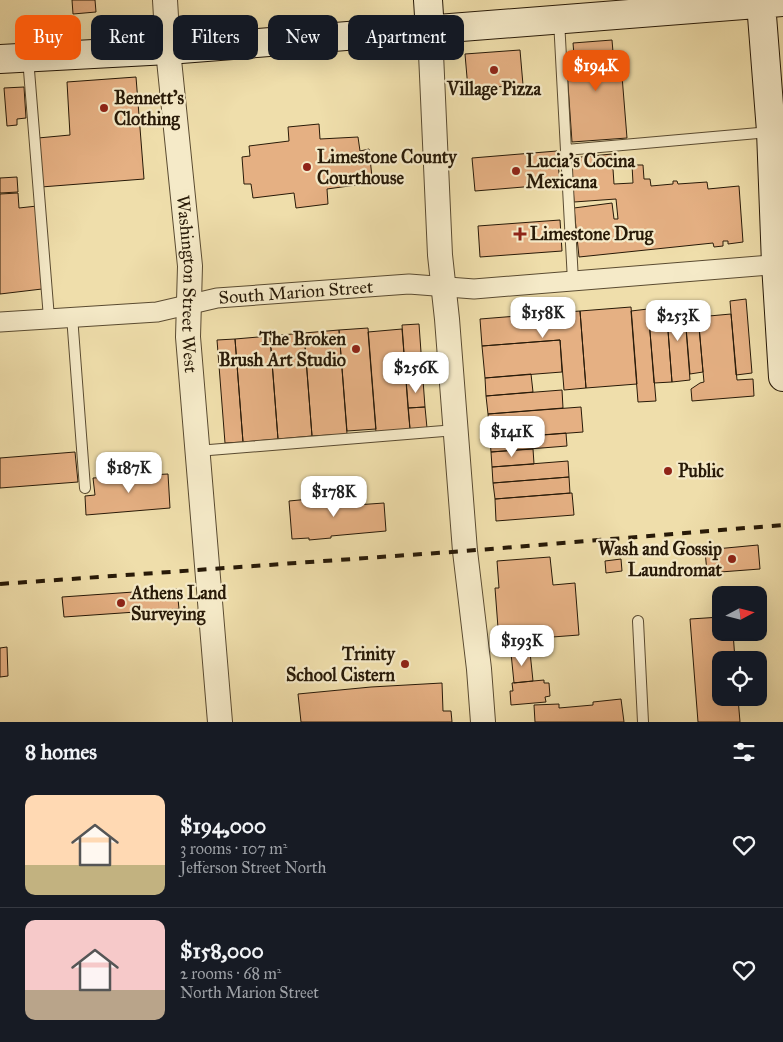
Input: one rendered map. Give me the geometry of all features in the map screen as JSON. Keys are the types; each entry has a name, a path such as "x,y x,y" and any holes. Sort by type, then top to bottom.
{"main road":[{"path":"428,0 429,15"},
{"path":"464,28 769,2 771,131 783,369"},
{"path":"81,54 348,37"},
{"path":"0,59 15,58"}],"street":[{"name":"Washington Street West","path":"165,0 168,50 190,266 188,337 220,722"},
{"path":"431,60 440,255 465,551 479,669 483,722"},
{"name":"South Marion Street","path":"0,322 157,312 217,298 400,285 474,289 779,264"}],"lane":[{"path":"559,20 572,281"},
{"path":"28,60 49,318"},
{"path":"566,150 771,131"},
{"path":"72,316 85,488"},
{"path":"197,451 456,430"},
{"path":"638,621 643,722"}],"building":[{"path":"72,0 95,0 96,12 73,14"},
{"path":"612,40 613,52 620,51 627,138 572,142 566,56 574,55 573,43"},
{"name":"Village Pizza","path":"520,50 523,85 468,89 465,54"},
{"name":"Bennett's Clothing","path":"136,77 144,179 41,187 38,138 70,135 67,82"},
{"path":"24,87 26,118 17,119 17,125 7,126 4,88"},
{"name":"Limestone County Courthouse","path":"319,124 320,139 358,137 360,151 369,149 372,177 363,178 364,184 327,189 328,204 296,208 294,193 253,198 251,184 244,184 242,157 250,156 249,146 289,141 288,127"},
{"name":"Lucia's Cocina Mexicana","path":"557,151 560,184 475,191 472,158"},
{"path":"612,154 614,184 633,183 632,165 643,165 644,179 650,179 651,186 673,184 673,181 677,181 678,184 707,182 708,189 739,186 743,242 728,244 728,241 723,241 723,246 714,247 713,243 579,257 574,208 612,203 614,219 618,219 616,199 574,202 571,158"},
{"path":"17,177 18,192 0,193 0,178"},
{"path":"18,193 19,208 37,206 42,289 0,294 0,194"},
{"name":"Limestone Drug","path":"560,220 562,251 480,257 478,226"},
{"path":"746,299 752,373 736,375 730,301"},
{"path":"697,302 703,372 690,374 684,303"},
{"path":"684,303 690,380 672,382 666,305"},
{"path":"666,305 672,382 654,383 648,306"},
{"path":"631,307 637,384 586,388 580,311"},
{"path":"648,309 656,401 638,402 631,311"},
{"path":"580,311 586,388 564,390 560,340 482,346 480,319"},
{"path":"731,314 737,380 753,379 754,396 692,401 691,389 704,382 698,317"},
{"path":"419,324 423,380 406,381 402,325"},
{"path":"368,328 376,429 347,431 339,330"},
{"path":"402,329 410,429 376,432 368,332"},
{"path":"339,330 347,434 312,436 304,333"},
{"path":"304,333 312,436 278,439 270,336"},
{"path":"270,336 278,439 243,442 235,339"},
{"path":"235,339 243,442 225,443 217,340"},
{"path":"560,340 562,372 485,378 482,346"},
{"path":"531,374 533,392 486,396 485,378"},
{"path":"423,380 425,407 408,408 406,381"},
{"path":"562,390 563,408 488,414 486,396"},
{"path":"425,407 427,428 410,429 408,408"},
{"path":"581,407 583,432 490,439 488,414"},
{"path":"566,433 567,446 491,452 490,439"},
{"path":"533,449 534,464 492,467 491,452"},
{"path":"75,452 78,482 0,488 0,458"},
{"path":"568,461 569,477 493,483 492,467"},
{"path":"168,474 170,508 86,515 85,496 95,495 93,478"},
{"path":"569,477 570,493 495,499 493,483"},
{"path":"572,493 574,515 496,521 495,499"},
{"path":"341,496 342,506 384,503 386,531 309,540 309,538 292,539 289,501"},
{"name":"Wash and Gossip Laundromat","path":"758,545 760,569 707,573 705,550"},
{"path":"550,557 553,585 575,583 579,635 499,641 495,588 499,588 497,561"},
{"path":"621,559 622,571 606,573 605,561"},
{"name":"Athens Land Surveying","path":"177,589 179,609 64,617 62,597"},
{"path":"712,618 712,641 734,641 734,651 712,651 712,706 739,706 740,722 698,722 690,619"},
{"path":"7,647 8,676 0,677 0,648"},
{"path":"530,652 533,681 514,683 511,653"},
{"path":"544,680 544,683 549,683 550,696 545,697 546,702 511,705 510,691 513,691 512,683"},
{"path":"442,683 443,711 451,711 452,722 301,722 298,694"},
{"path":"621,699 624,722 535,722 534,705 559,704 559,708 593,705 593,702"}],"railway":[{"path":"0,584 465,551 783,525"}],"place":[{"name":"Village Pizza","path":"494,70"},
{"name":"Bennett's Clothing","path":"104,108"},
{"name":"Limestone County Courthouse","path":"307,167"},
{"name":"Lucia's Cocina Mexicana","path":"516,171"},
{"name":"Limestone Drug","path":"520,234"},
{"name":"The Broken Brush Art Studio","path":"356,349"},
{"name":"Public","path":"668,471"},
{"name":"Wash and Gossip Laundromat","path":"732,559"},
{"name":"Athens Land Surveying","path":"121,603"},
{"name":"Trinity School Cistern","path":"405,664"}]}
